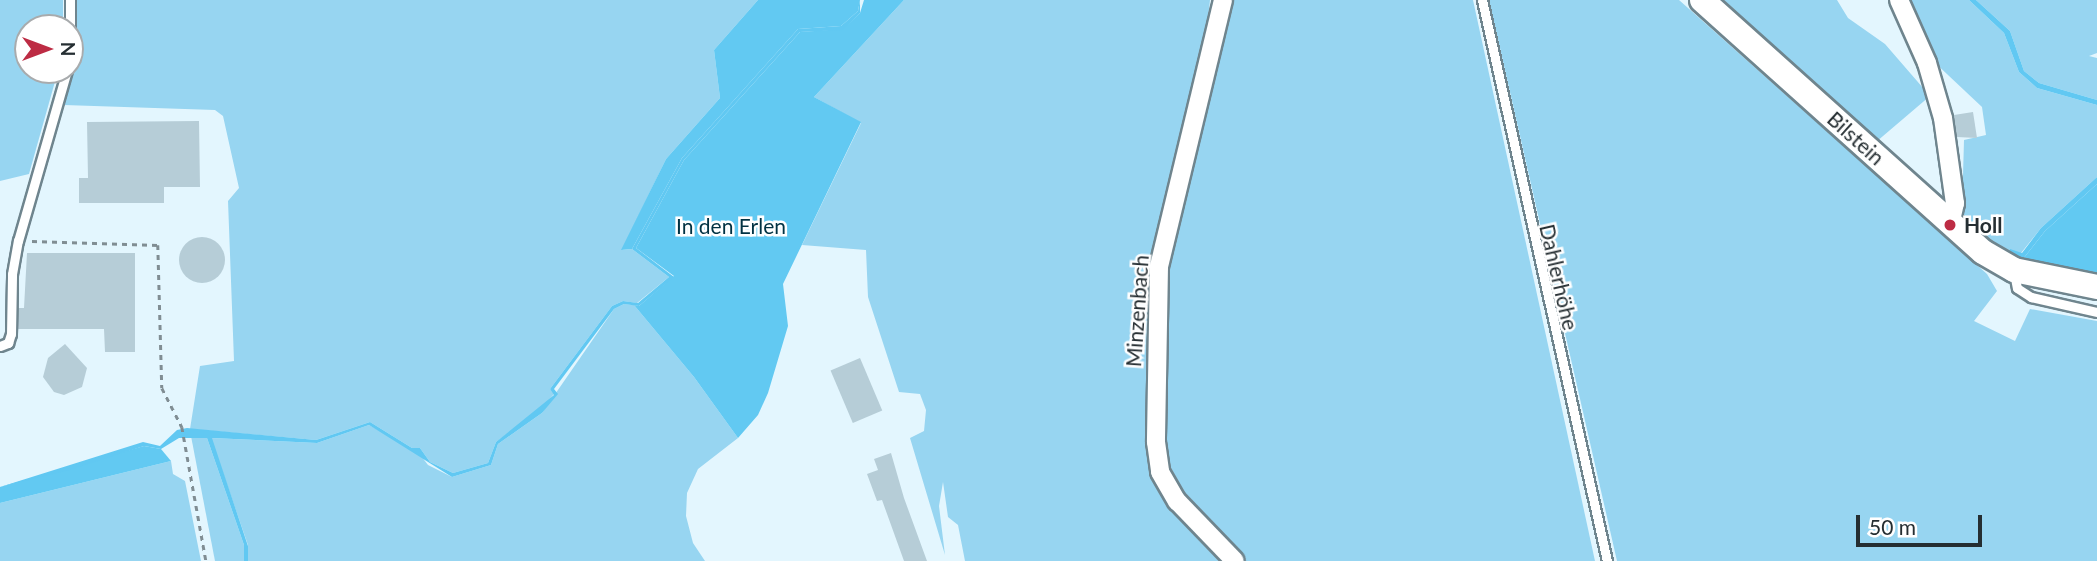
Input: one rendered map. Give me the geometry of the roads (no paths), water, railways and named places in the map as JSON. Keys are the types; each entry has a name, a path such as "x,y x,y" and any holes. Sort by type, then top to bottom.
{"street":[{"name":"Minzenbach","path":"1223,0 1159,266 1156,442 1160,472 1177,501 1235,561"},
{"name":"Bilstein","path":"1702,0 1950,225 2014,270 2097,287"},
{"path":"1899,0 1927,63 1943,118 1955,203 1950,225"}],"lane":[{"name":"Dahlerhöhe","path":"1482,0 1607,561"},
{"path":"0,346 8,343 11,334 12,274 18,241 63,84"},
{"name":"Bilstein","path":"2014,270 2017,288 2031,297 2097,312"}],"place":[{"name":"Holl","path":"1950,225"}],"park label":[{"name":"In den Erlen","path":"731,226"}]}
